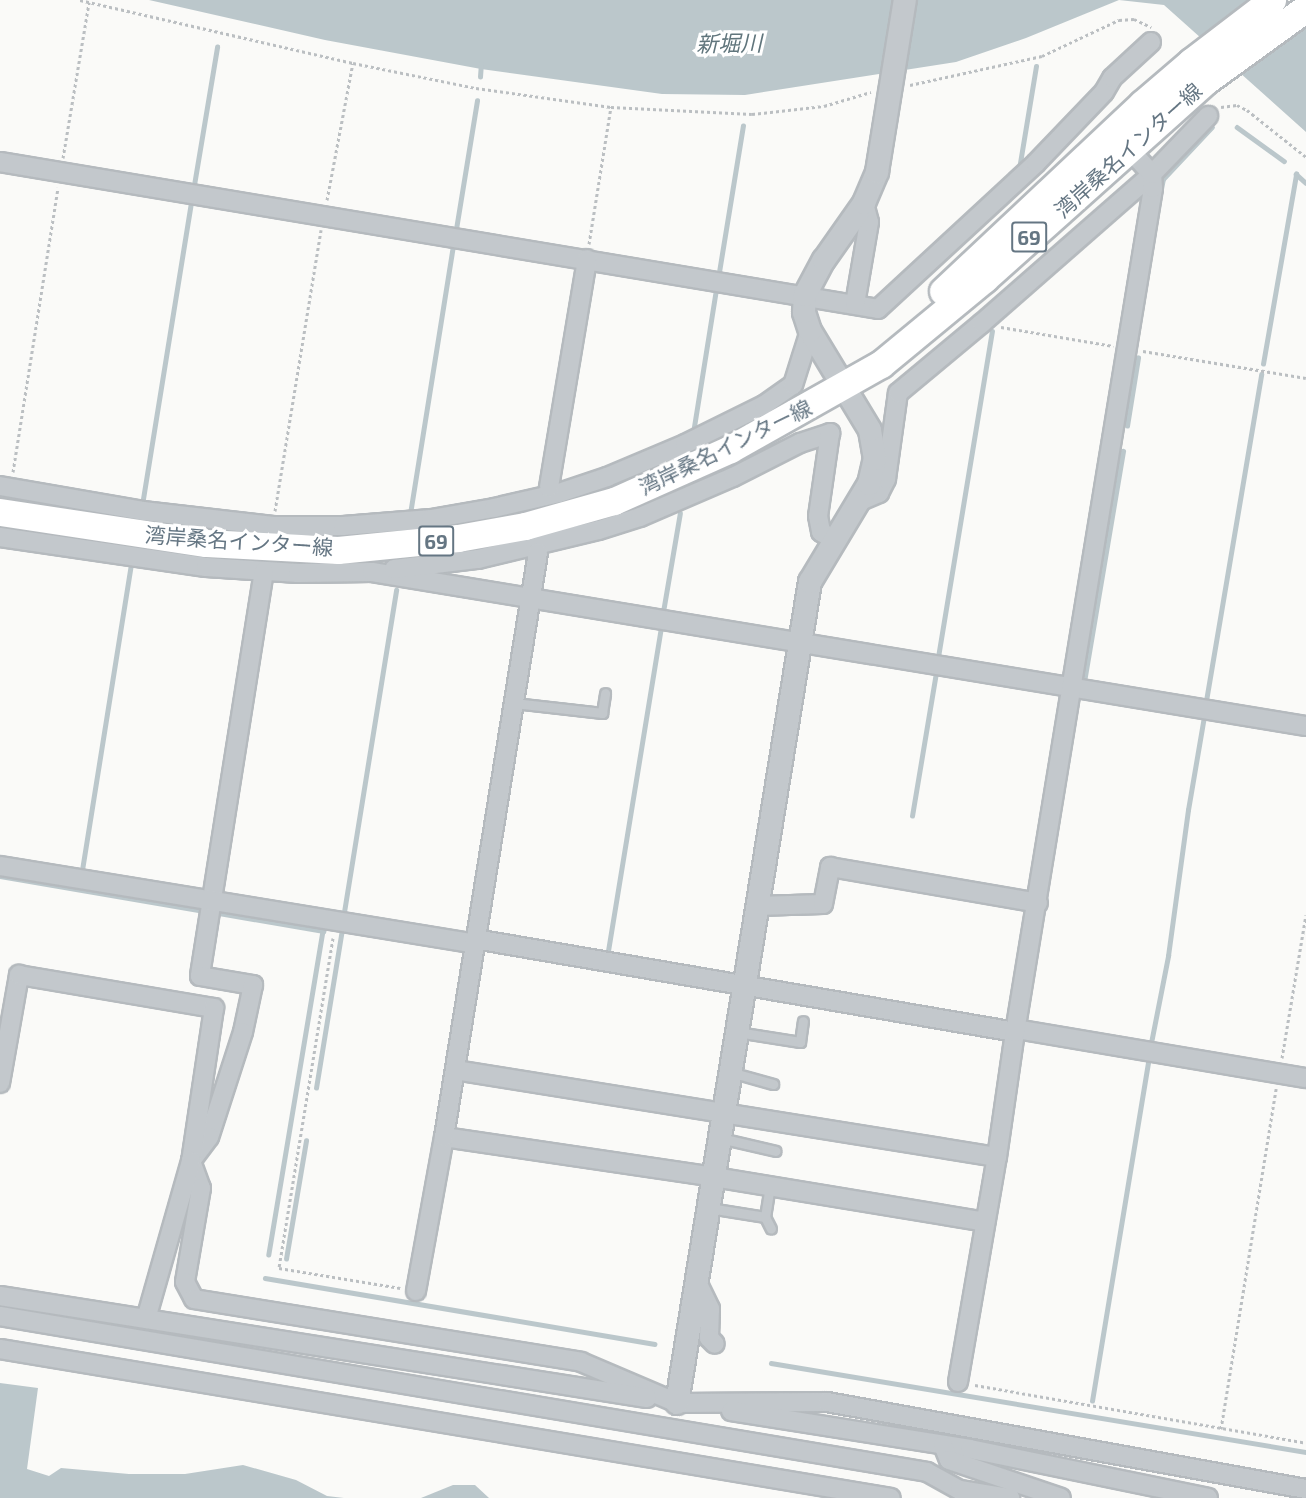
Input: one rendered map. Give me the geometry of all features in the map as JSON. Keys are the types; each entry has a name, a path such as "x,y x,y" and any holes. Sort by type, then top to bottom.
{"main road":[{"name":"湾岸桑名インター線","path":"1200,71 1272,0"},
{"name":"湾岸桑名インター線","path":"3,496 142,535 270,548 338,550 458,538 556,519 614,501 730,449 843,388 872,351 930,303 1142,104 1306,8"}],"street":[{"path":"677,1403 810,582 833,539 869,484 875,459 870,430 810,331 804,312 805,295 824,260 864,203 877,172 905,0"},
{"path":"0,162 878,309 1036,163 1104,92 1112,78 1151,42"},
{"path":"1089,108 1103,122"},
{"path":"858,502 879,493 886,479 898,393 982,323 1152,174 1208,116"},
{"path":"958,1382 997,1157 1015,1030 1038,903 1153,189 1152,174 1135,156"},
{"path":"855,304 869,222 864,203"},
{"path":"549,487 586,259"},
{"path":"3,496 273,526 343,526 431,519 536,499 607,477 744,416 793,385 810,331"},
{"path":"0,537 206,567 264,571 372,572 478,559 599,530 640,517 733,477 800,443 830,434 818,516 821,532 833,539"},
{"path":"416,1291 444,1137 538,553"},
{"path":"191,1161 210,1137 243,1032 253,985 200,976 264,571"},
{"path":"372,572 530,600 1306,726"},
{"path":"0,866 1306,1078"},
{"path":"757,906 823,903 830,867 1038,903"},
{"path":"0,1083 19,975 214,1008 191,1161 146,1319"},
{"path":"455,1070 997,1157"},
{"path":"444,1137 714,1177 985,1222"},
{"path":"191,1161 201,1188 185,1282 194,1299 581,1362 677,1403 827,1402 1306,1489"},
{"path":"697,1282 710,1309 709,1338 715,1344"},
{"path":"0,1296 943,1445 1208,1498"},
{"path":"0,1316 927,1472 960,1490 1010,1498"},
{"path":"0,1349 891,1498"},
{"path":"943,1445 949,1460 1061,1498"}],"lane":[{"path":"514,703 602,713 604,693"},
{"path":"737,1032 800,1042 803,1021"},
{"path":"730,1072 773,1084"},
{"path":"720,1138 776,1151"},
{"path":"770,1187 765,1216 771,1229"},
{"path":"709,1208 765,1216"}],"path":[{"path":"80,0 352,63 476,88 611,107 752,114 824,106 892,86 940,80 1042,56 1119,20 1134,19 1150,25 1151,42"},
{"path":"3,496 89,2"},
{"path":"273,526 323,216 352,63"},
{"path":"1208,116 1224,105 1237,105 1247,110 1306,157"},
{"path":"586,259 611,107"},
{"path":"1221,1429 1306,915"},
{"path":"336,921 279,1268 416,1291"},
{"path":"958,1382 1306,1443"}],"water":[{"name":"新堀川","path":"149,0 1119,0 1026,38 956,62 745,95 662,94 481,69 325,40"},
{"path":"1119,0 1282,0 1306,20 1306,132 1164,5"},
{"path":"0,1383 38,1388 27,1469 49,1476 61,1468 129,1474 185,1474 243,1465 296,1480 327,1496 344,1498 0,1498"},
{"path":"453,1485 475,1485 489,1498 421,1498"}],"waterway":[{"path":"194,185 217,47"},
{"path":"480,77 481,64"},
{"path":"1019,169 1036,66"},
{"path":"456,229 477,101"},
{"path":"719,272 743,126"},
{"path":"1161,189 1163,179 1212,127"},
{"path":"1237,127 1284,161"},
{"path":"1296,174 1306,183"},
{"path":"1263,364 1296,174"},
{"path":"142,505 191,203"},
{"path":"410,514 453,246"},
{"path":"693,433 716,289"},
{"path":"938,657 992,331"},
{"path":"1127,426 1138,358"},
{"path":"1206,701 1261,375"},
{"path":"1084,682 1123,451"},
{"path":"663,612 680,513"},
{"path":"82,870 131,563"},
{"path":"344,912 396,590"},
{"path":"607,957 661,627"},
{"path":"912,816 936,673"},
{"path":"1151,1043 1168,956 1188,810 1204,716"},
{"path":"0,876 198,910"},
{"path":"219,913 323,931 269,1255"},
{"path":"316,1088 342,930"},
{"path":"1092,1401 1149,1057"},
{"path":"286,1259 306,1141"},
{"path":"265,1278 654,1344"},
{"path":"771,1363 1306,1452"}]}
